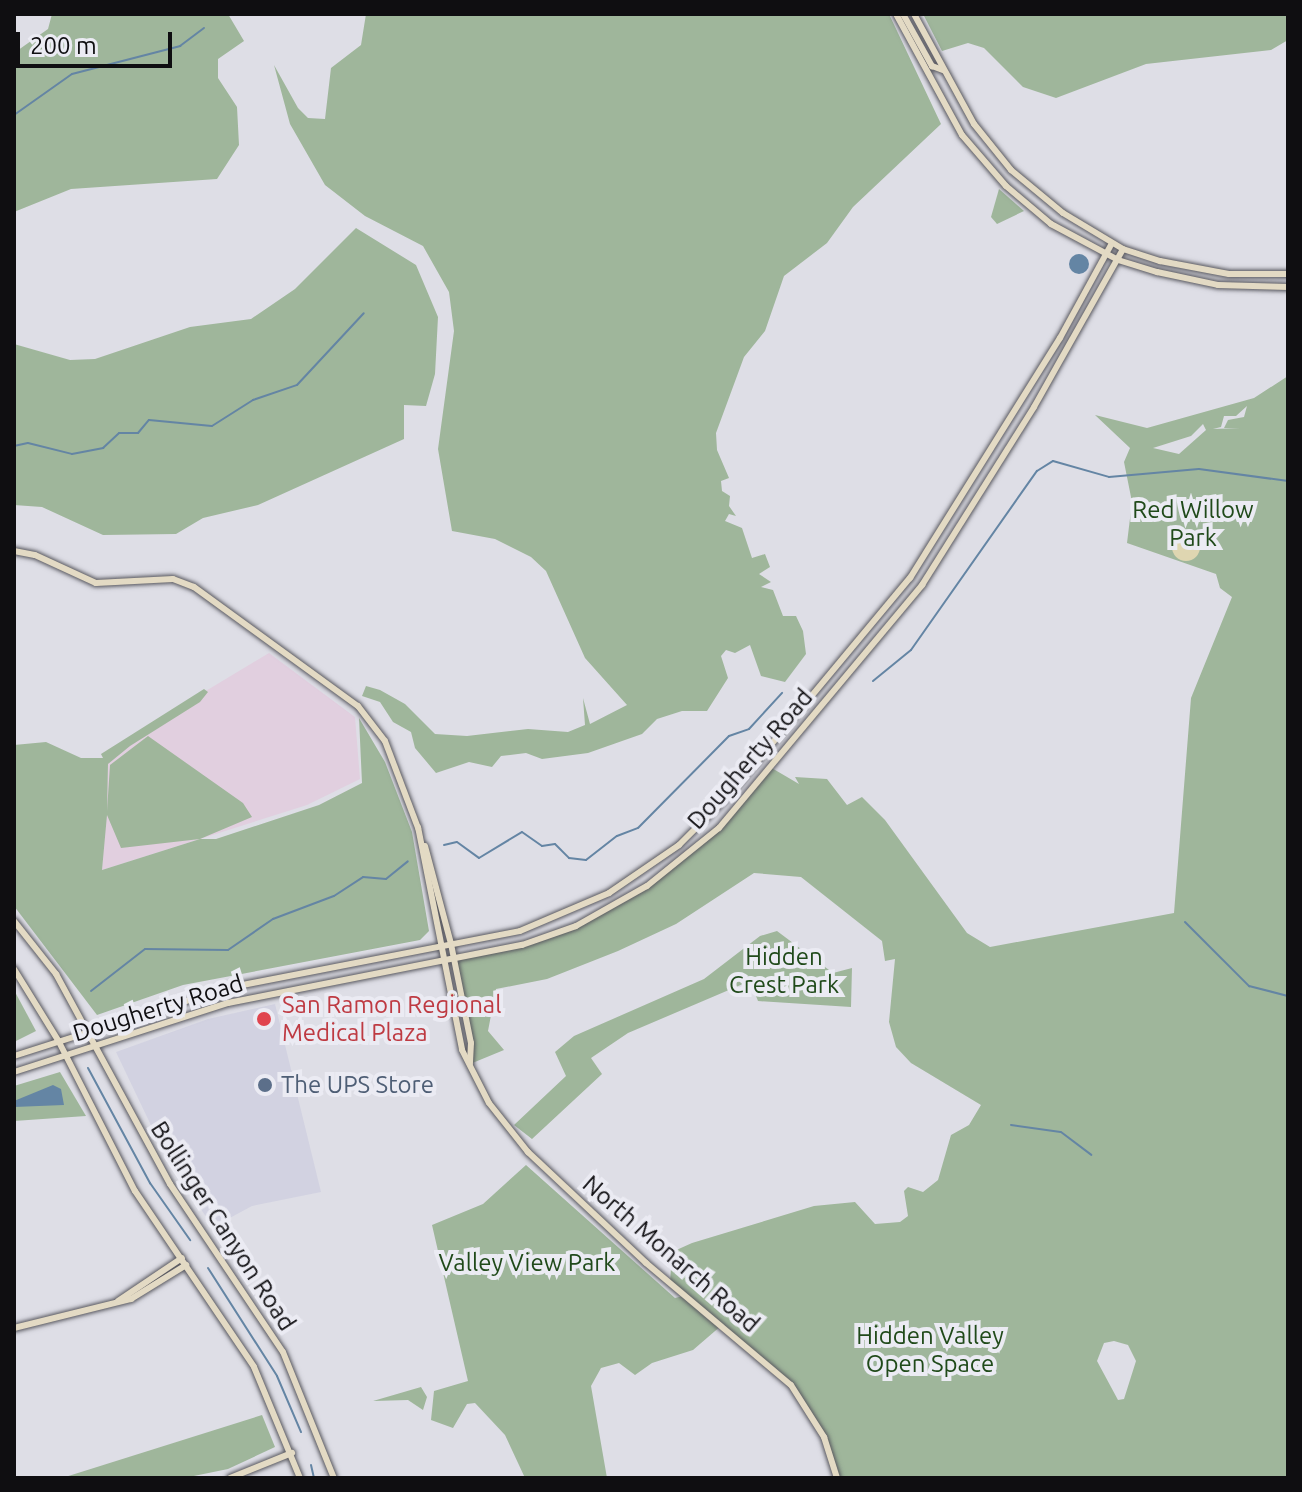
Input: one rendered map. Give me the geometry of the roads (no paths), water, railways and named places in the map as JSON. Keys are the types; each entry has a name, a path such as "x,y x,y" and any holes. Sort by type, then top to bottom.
{"main road":[{"path":"896,14 949,116 981,160 1051,224 1118,260 1218,285 1288,287"},
{"path":"903,14 932,66 943,70"},
{"path":"914,14 974,124 1011,170 1063,213 1123,249 1203,271 1288,274"},
{"name":"Dougherty Road","path":"14,1056 227,988 520,931 571,912 640,874 709,817 910,578 1060,338 1112,243"},
{"name":"Dougherty Road","path":"14,1072 228,1003 522,945 576,926 647,886 719,828 922,585 1123,249"},
{"path":"14,551 35,555 96,583 173,579 194,587 358,706 385,741 418,827"},
{"name":"North Monarch Road","path":"418,827 436,872 471,1043 470,1064"},
{"name":"North Monarch Road","path":"418,827 462,1050 489,1103 528,1152 646,1263 791,1385 824,1437 837,1478"},
{"name":"Bollinger Canyon Road","path":"14,921 56,974 170,1184 283,1352 334,1478"},
{"name":"Bollinger Canyon Road","path":"14,969 59,1042 130,1181 254,1367 300,1478"},
{"path":"14,1328 142,1295 184,1262"},
{"path":"230,1478 292,1453"}],"water":[{"path":"1079,254 1086,257 1089,264 1086,271 1079,274 1072,271 1069,264 1072,257"},
{"path":"53,1085 61,1089 64,1105 14,1107 14,1101"}],"waterway":[{"path":"14,115 72,74 180,46 204,28"},
{"path":"14,446 28,443 72,454 103,448 119,433 138,433 149,420 212,426 253,400 297,385 364,313"},
{"path":"873,681 911,650 1037,471 1053,461 1109,477 1199,469 1288,481"},
{"path":"444,845 457,842 479,858 522,832 542,846 555,844 569,858 586,860 617,836 638,828 729,736 749,729 782,693"},
{"path":"91,991 145,949 228,950 273,919 334,896 363,877 386,879 408,861"},
{"path":"1185,922 1249,986 1288,996"},
{"path":"88,1068 150,1183 190,1240"},
{"path":"1011,1125 1061,1132 1091,1155"},
{"path":"208,1268 277,1376 301,1432"},
{"path":"311,1465 314,1478"}],"place":[{"name":"San Ramon Regional Medical Plaza","path":"264,1019"},
{"name":"The UPS Store","path":"265,1085"}],"park label":[{"name":"Red Willow Park","path":"1193,524"},
{"name":"Hidden Crest Park","path":"784,971"},
{"name":"Valley View Park","path":"527,1263"},
{"name":"Hidden Valley Open Space","path":"930,1350"}]}
